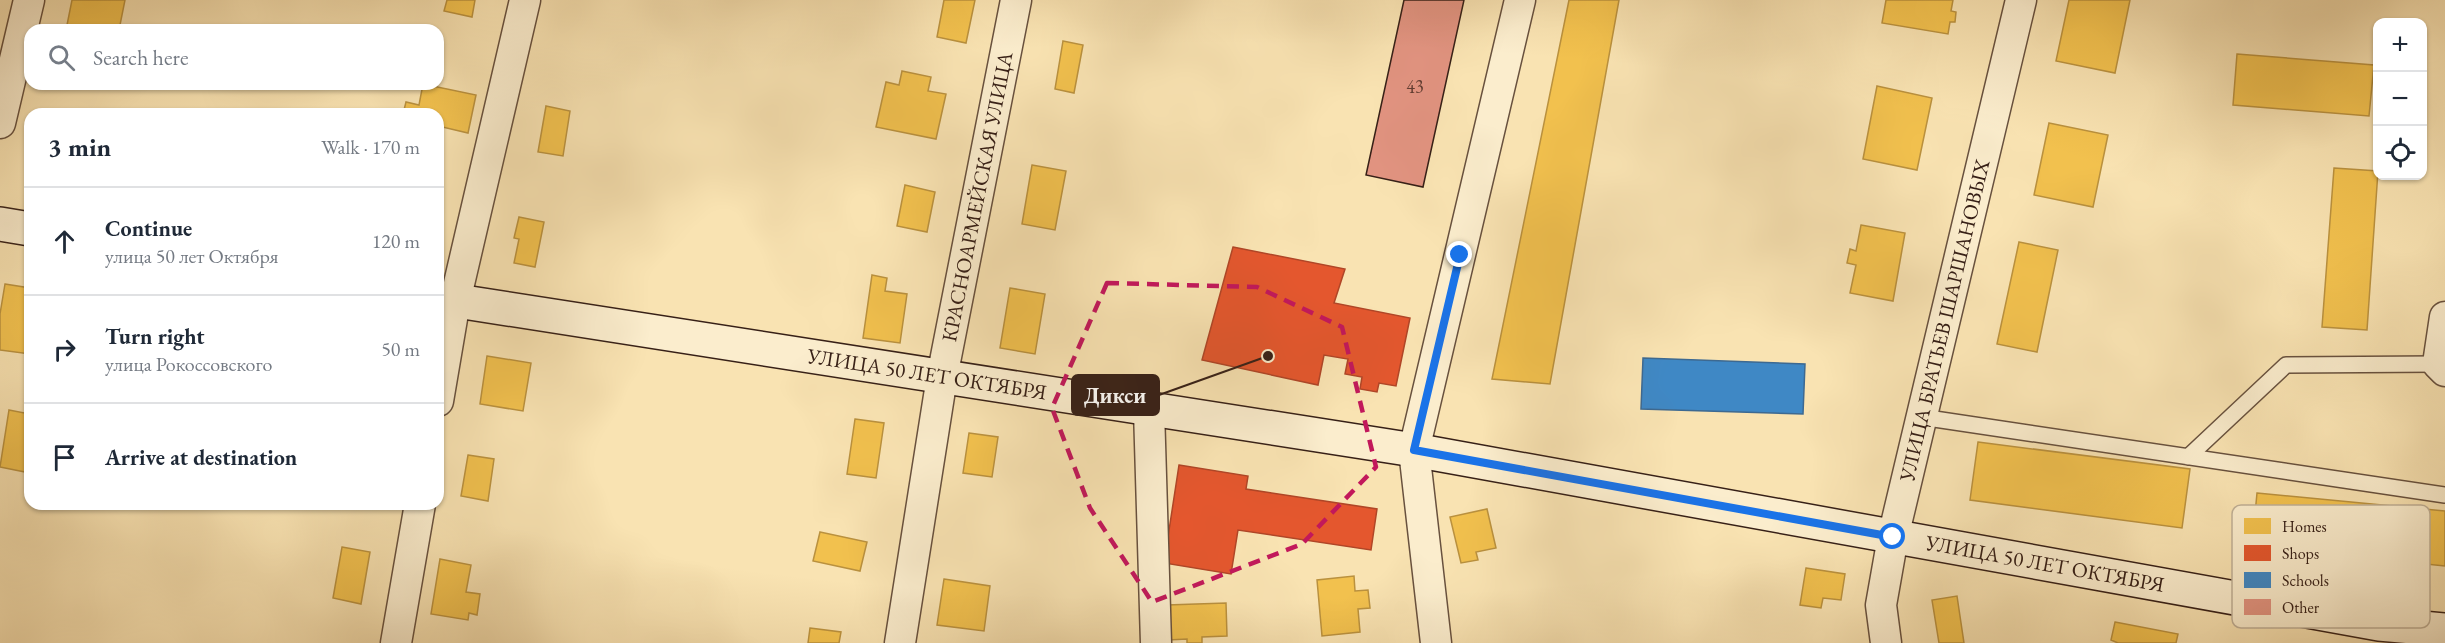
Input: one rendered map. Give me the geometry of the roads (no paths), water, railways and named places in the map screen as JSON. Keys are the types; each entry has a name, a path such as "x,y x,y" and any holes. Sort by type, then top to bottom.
{"street":[{"path":"0,123 29,0"},
{"path":"444,334 447,300 525,0"},
{"name":"КРАСНОАРМЕЙСКАЯ УЛИЦА","path":"900,643 942,377 1016,0"},
{"path":"1436,643 1414,450 1520,0"},
{"name":"УЛИЦА БРАТЬЕВ ШАРШАНОВЫХ","path":"1886,643 1881,605 1893,537 2021,0"},
{"path":"0,224 24,228"},
{"name":"УЛИЦА 50 ЛЕТ ОКТЯБРЯ","path":"447,300 1414,450 1893,537 2232,604"},
{"path":"2442,368 2445,317"},
{"path":"1149,410 1156,643"},
{"path":"396,643 419,510"},
{"name":"УЛИЦА 50 ЛЕТ ОКТЯБРЯ","path":"2355,628 2380,633 2445,630"}],"lane":[{"path":"2188,457 2286,365 2442,368"},
{"path":"1921,417 2445,495"}],"place":[{"name":"Дикси","path":"1268,356"}]}
